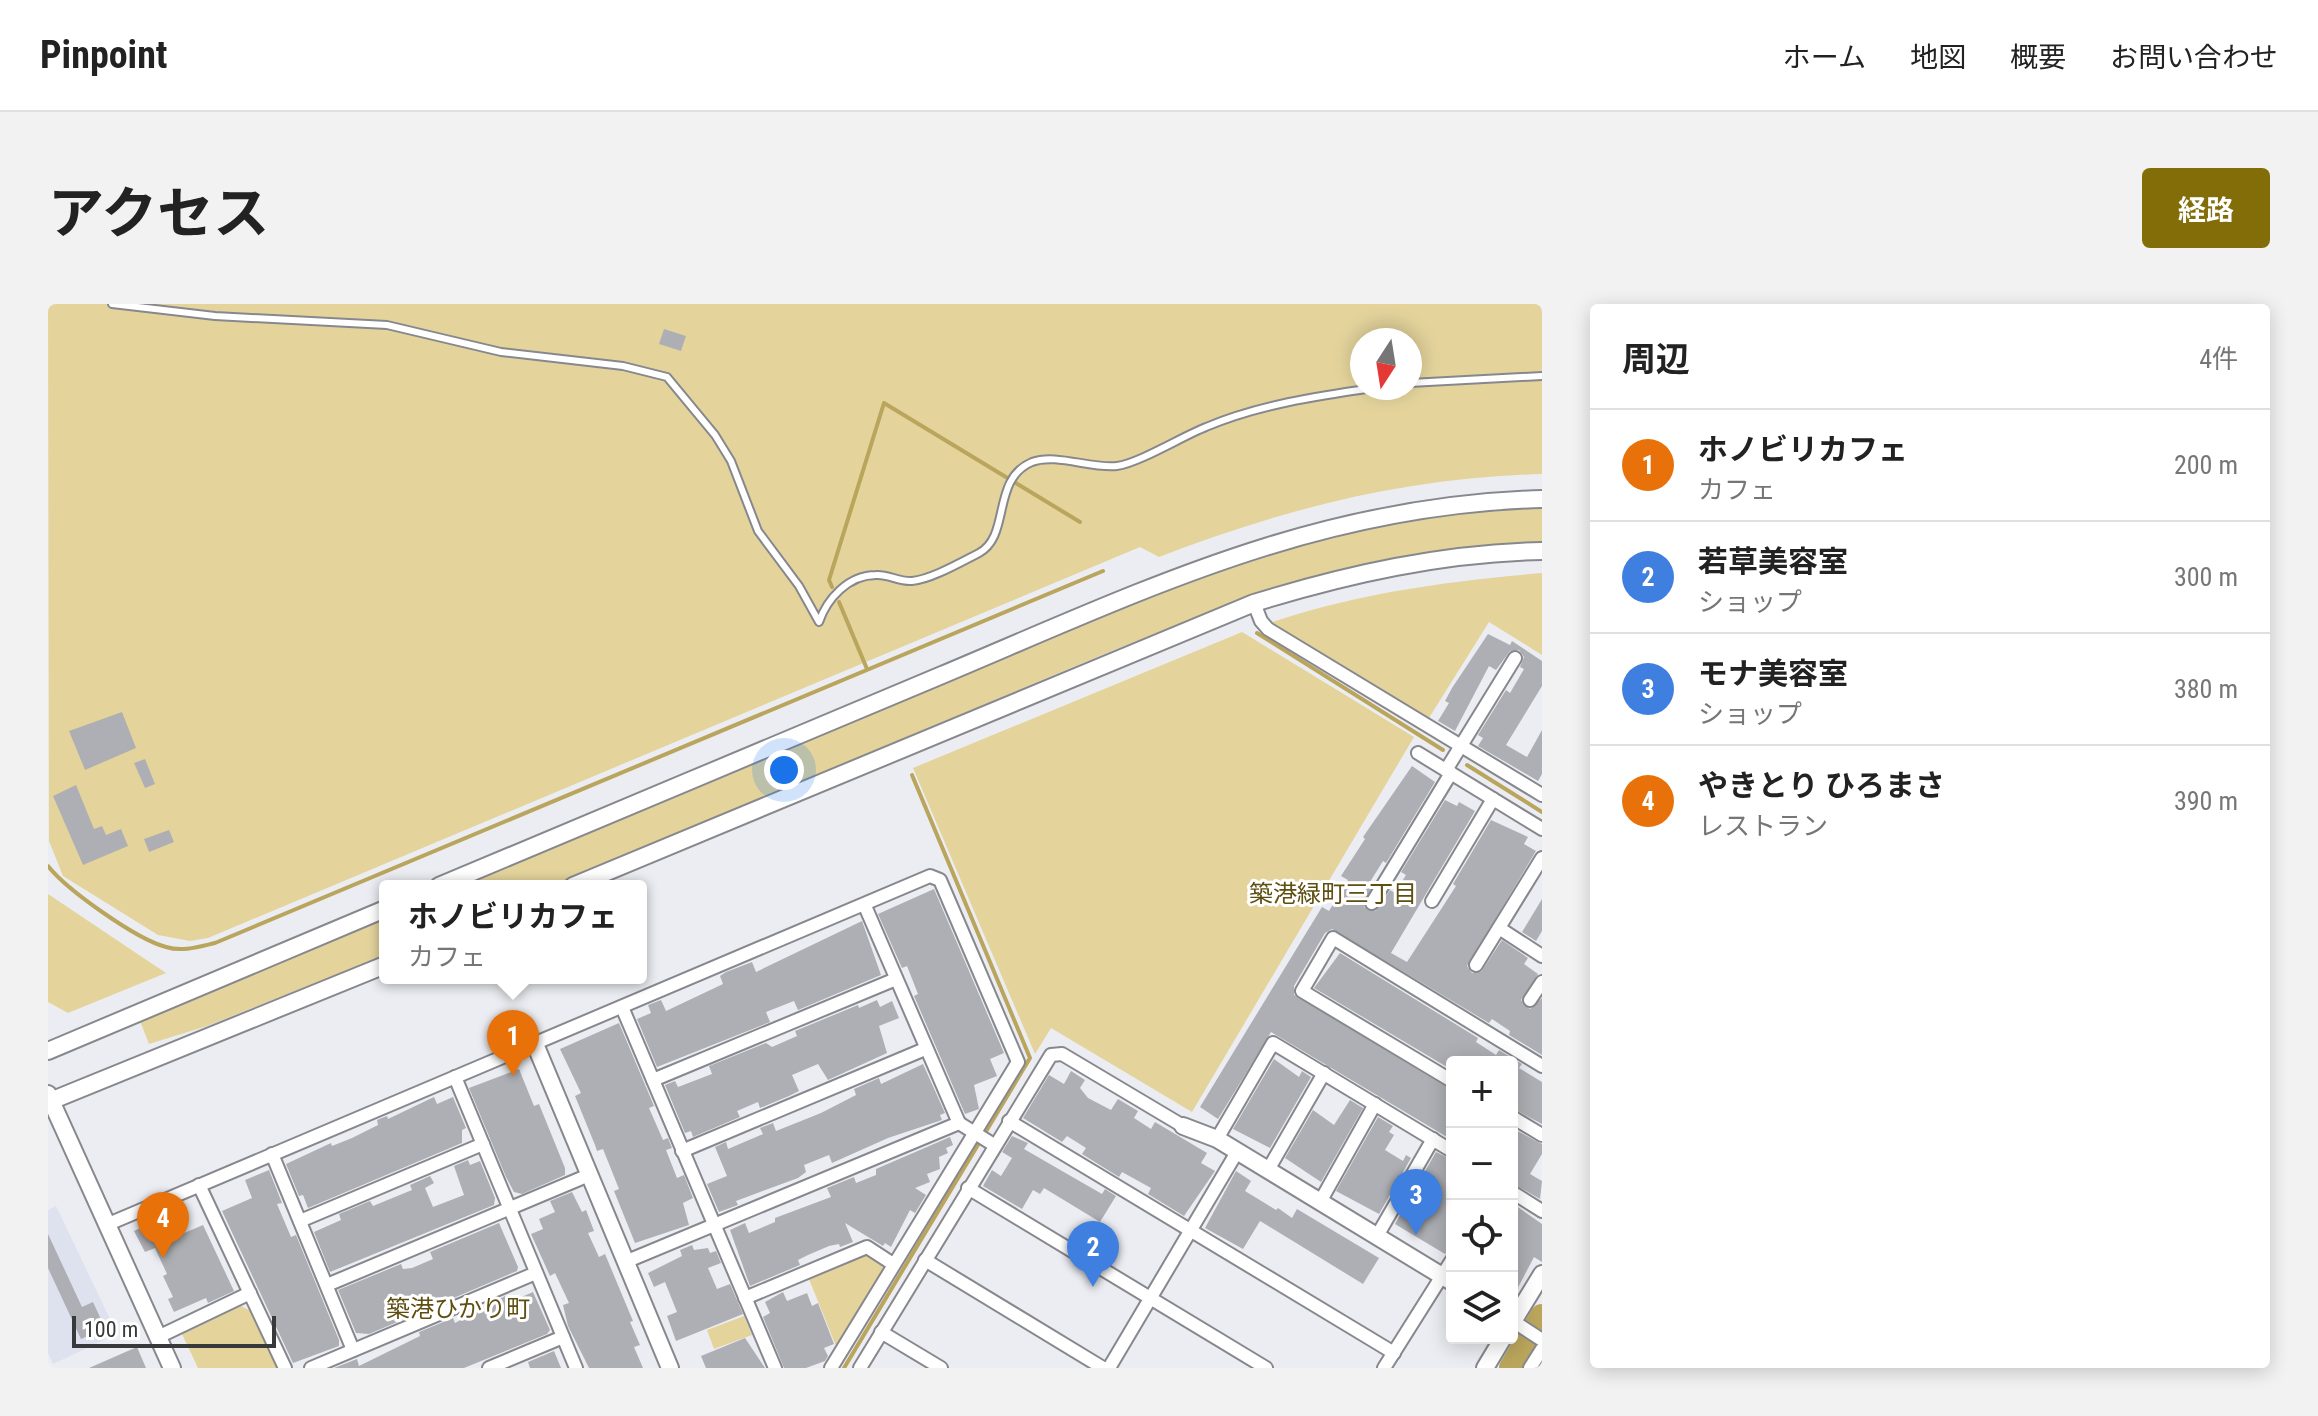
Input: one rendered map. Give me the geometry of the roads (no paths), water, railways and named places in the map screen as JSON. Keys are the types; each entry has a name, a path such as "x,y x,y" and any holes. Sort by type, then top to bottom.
{"street":[{"path":"453,880 1230,556 1370,518 1482,502 1542,499"},
{"path":"587,880 1254,603 1378,570 1462,556 1542,551"},
{"path":"1254,603 1259,618 1268,629 1542,795"},
{"path":"1372,903 1515,658"},
{"path":"1418,753 1542,829"},
{"path":"1432,901 1493,799"},
{"path":"1476,965 1542,858"},
{"path":"106,1225 930,876 940,880 1018,1062 984,1138 968,1188 860,1368"},
{"path":"865,906 959,1123 984,1138"},
{"path":"48,1051 379,912"},
{"path":"1499,928 1542,956"},
{"path":"1446,1077 1302,991 1333,938 1542,1066"},
{"path":"172,1368 49,1099 379,967"},
{"path":"653,1080 896,979"},
{"path":"1530,1000 1542,982"},
{"path":"622,1007 775,1368"},
{"path":"1217,1139 1273,1043 1446,1147"},
{"path":"535,1044 670,1368"},
{"path":"682,1151 925,1049"},
{"path":"831,1368 893,1264 984,1138 1009,1121 1047,1058 1056,1053 1183,1126 1217,1139 1446,1278"},
{"path":"1268,1170 1324,1073"},
{"path":"455,1077 576,1368"},
{"path":"1320,1202 1375,1104"},
{"path":"1009,1121 1394,1353"},
{"path":"1518,1121 1542,1135"},
{"path":"625,1262 959,1123"},
{"path":"1377,1236 1433,1139"},
{"path":"300,1221 483,1144"},
{"path":"925,1260 1106,1368 1237,1152"},
{"path":"272,1154 353,1350"},
{"path":"327,1285 589,1175"},
{"path":"199,1185 285,1368"},
{"path":"968,1188 1151,1298 1250,1364 1266,1368"},
{"path":"1518,1196 1542,1211"},
{"path":"745,1298 867,1247 893,1264"},
{"path":"311,1368 536,1273"},
{"path":"1518,1318 1542,1274"},
{"path":"1384,1368 1446,1280"},
{"path":"158,1337 250,1293"},
{"path":"1518,1325 1540,1342 1530,1368"},
{"path":"881,1332 941,1368"},
{"path":"489,1368 563,1337"},
{"path":"1485,1368 1499,1344"}],"lane":[{"path":"112,304 215,316 387,325 501,352 623,366 667,377 715,435 731,461 758,531 799,586 819,622 831,598 860,577 875,574 902,580 921,579 984,550 995,533 1005,492 1017,471 1037,460 1120,466 1209,425 1273,406 1350,392"},
{"path":"1422,382 1542,376"}],"waterway":[{"path":"832,587 829,580 884,403 1080,522"},
{"path":"48,866 70,888 103,912 153,942 178,949 215,943 1103,571"},
{"path":"839,602 867,669"},
{"path":"1257,633 1443,750"},
{"path":"1467,765 1542,812"},
{"path":"844,1368 1030,1058 912,775"},
{"path":"1511,1368 1542,1316"}],"place":[{"name":"ホノビリカフェ","path":"513,1076"},
{"name":"モナ美容室","path":"1416,1235"},
{"name":"やきとり ひろまさ","path":"163,1258"},
{"name":"若草美容室","path":"1093,1287"}],"district":[{"name":"築港緑町三丁目","path":"1333,894"},
{"name":"築港ひかり町","path":"458,1309"}]}
